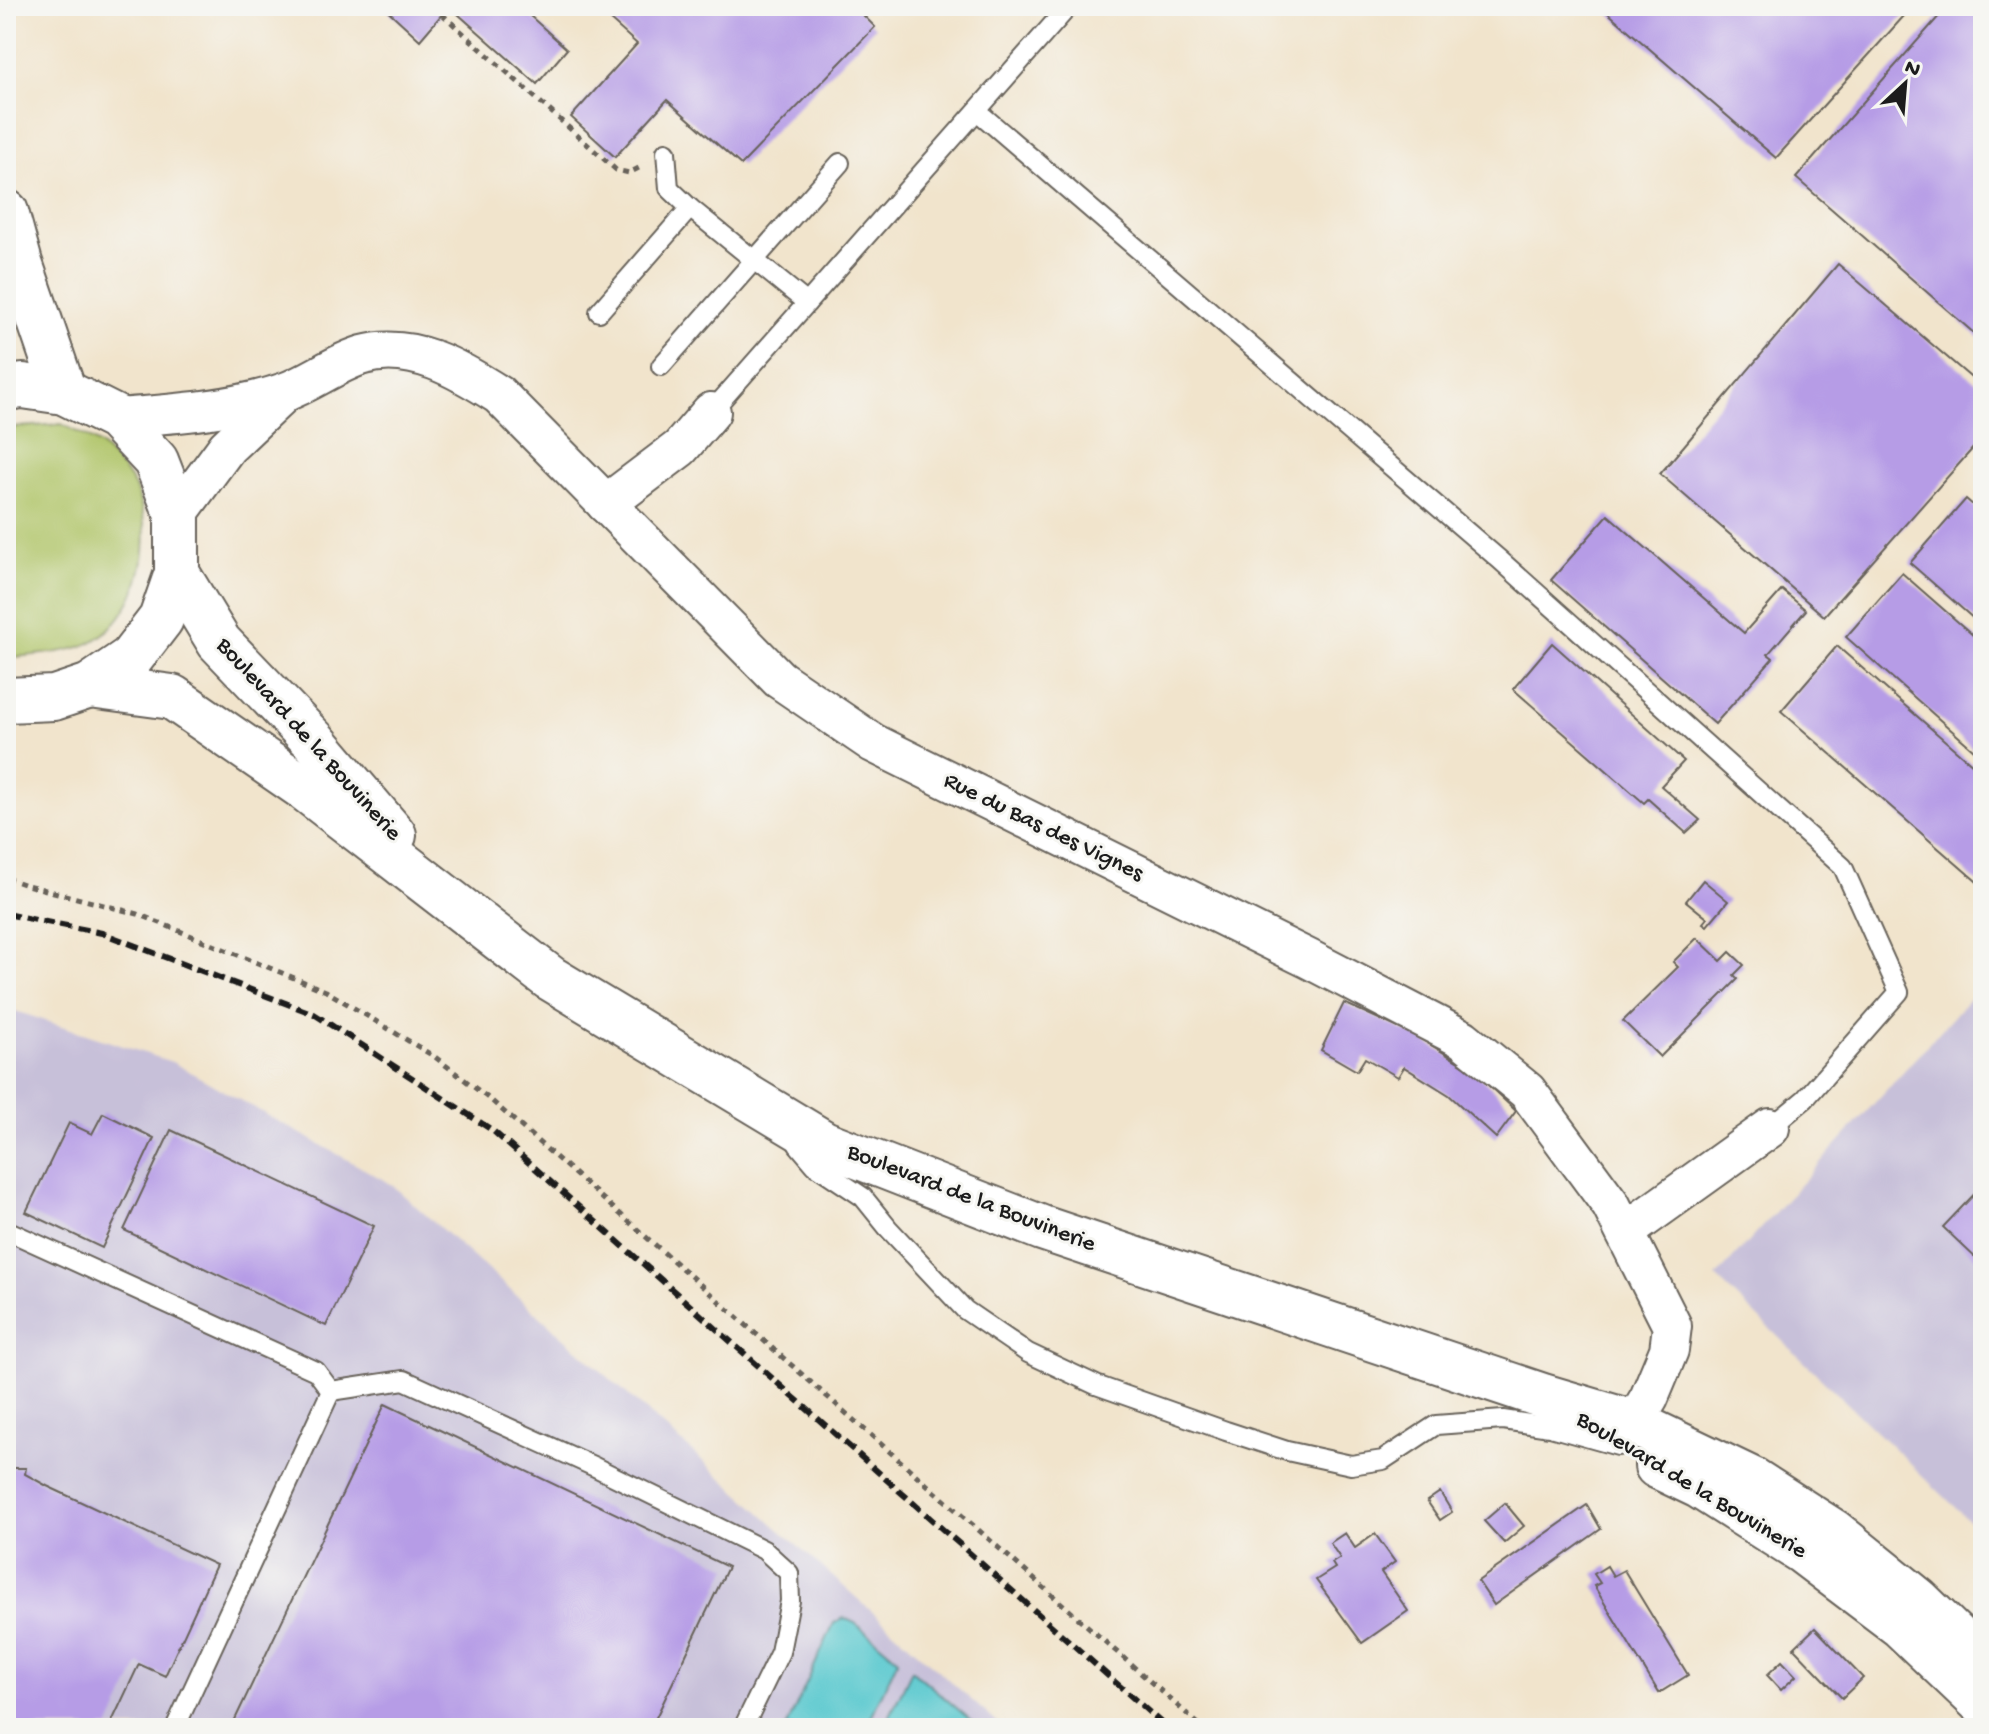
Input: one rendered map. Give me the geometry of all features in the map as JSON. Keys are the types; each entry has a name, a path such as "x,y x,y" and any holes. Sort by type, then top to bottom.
{"main road":[{"path":"6,212 64,392"},
{"path":"6,388 23,386 64,392 116,418 156,461 177,515 177,573 161,619 131,658 90,686 54,698 6,700"},
{"name":"Boulevard de la Bouvinerie","path":"177,573 219,642 315,742 448,900"},
{"name":"Boulevard de la Bouvinerie","path":"90,686 172,697 304,788 550,978 824,1143 1042,1228 1543,1396 1626,1435 1753,1480 1834,1532 1918,1600 1983,1663"},
{"name":"Boulevard de la Bouvinerie","path":"1626,1435 1803,1552 1901,1626 1983,1704"}],"street":[{"name":"Rue du Bas des Vignes","path":"116,418 196,412 285,392 364,355 402,352 433,359 468,375 499,395 779,679 873,743 1309,959 1463,1039 1527,1091 1611,1205 1672,1326 1669,1350 1649,1398 1626,1435"},
{"name":"Rue du Bas des Vignes","path":"177,515 227,447 285,392"},
{"path":"606,504 680,448 711,412"},
{"path":"1625,1232 1770,1128"}],"lane":[{"path":"711,412 1069,6"},
{"path":"977,111 1500,560 1843,867 1899,992 1805,1099 1770,1128"},
{"path":"666,152 669,188 807,303"},
{"path":"661,366 840,163"},
{"path":"599,312 690,208"},
{"path":"763,1107 815,1165 863,1197 965,1310 1028,1353 1096,1385 1275,1447 1351,1465 1383,1460 1436,1425 1503,1420 1626,1435"},
{"path":"6,1230 316,1371 331,1391"},
{"path":"331,1391 404,1380 595,1467 764,1550 789,1573 790,1601 780,1652 743,1728"},
{"path":"175,1728 331,1391"}],"path":[{"path":"442,14 616,170 629,173 647,163"},
{"path":"6,878 138,914 326,991 435,1057 492,1101 1203,1728"}],"shaded area":[{"path":"1983,984 1983,1534 1716,1277"},
{"path":"6,1008 172,1062 391,1184 1003,1728 6,1728"}],"green space":[{"path":"62,424 100,445 133,483 144,527 141,571 124,610 111,627 95,640 66,651 12,657 6,655 6,428"}],"water":[{"path":"844,1618 855,1623 898,1659 866,1728 786,1728 834,1623"},
{"path":"912,1670 980,1728 884,1728"}],"building":[{"path":"383,6 449,6 420,40"},
{"path":"449,6 519,6 567,49 537,84"},
{"path":"619,6 861,6 858,10 875,27 741,165 667,100 615,157 571,117 637,44 608,18"},
{"path":"1600,6 1913,6 1776,158"},
{"path":"1948,6 1983,6 1983,341 1796,178"},
{"path":"1838,264 1983,388 1983,437 1824,616 1660,474"},
{"path":"1966,499 1983,514 1983,627 1910,563"},
{"path":"1608,515 1744,633 1782,590 1806,610 1768,654 1773,658 1715,724 1551,580"},
{"path":"1902,573 1983,644 1983,758 1846,637"},
{"path":"1552,643 1684,761 1661,786 1700,820 1686,833 1648,799 1644,803 1513,689"},
{"path":"1837,646 1983,774 1983,887 1781,711"},
{"path":"1703,880 1728,901 1707,926 1703,923 1707,918 1686,901"},
{"path":"1697,938 1721,961 1730,952 1744,965 1734,975 1738,979 1660,1057 1623,1021 1678,967 1673,962"},
{"path":"1344,1003 1418,1037 1473,1071 1516,1111 1496,1138 1449,1095 1404,1067 1398,1077 1365,1058 1357,1071 1321,1050"},
{"path":"103,1113 154,1138 102,1248 26,1212 69,1123 92,1134"},
{"path":"171,1130 374,1226 326,1326 124,1230"},
{"path":"1983,1185 1983,1265 1943,1227"},
{"path":"385,1404 728,1567 651,1728 231,1728"},
{"path":"6,1468 26,1468 25,1474 47,1486 216,1565 165,1676 139,1664 109,1728 6,1728"},
{"path":"1440,1492 1452,1512 1440,1520 1427,1501"},
{"path":"1505,1503 1524,1526 1504,1543 1484,1521"},
{"path":"1587,1505 1601,1529 1494,1605 1478,1581"},
{"path":"1345,1533 1355,1548 1375,1534 1395,1562 1381,1572 1408,1611 1362,1643 1316,1580 1335,1568 1332,1563 1340,1558 1330,1543"},
{"path":"1607,1566 1613,1576 1624,1570 1688,1675 1659,1693 1594,1586 1600,1583 1594,1574"},
{"path":"1815,1628 1863,1678 1842,1698 1794,1648"},
{"path":"1782,1661 1796,1676 1781,1690 1767,1675"}],"railway":[{"path":"6,914 102,933 314,1014 492,1130 1167,1728"}]}
